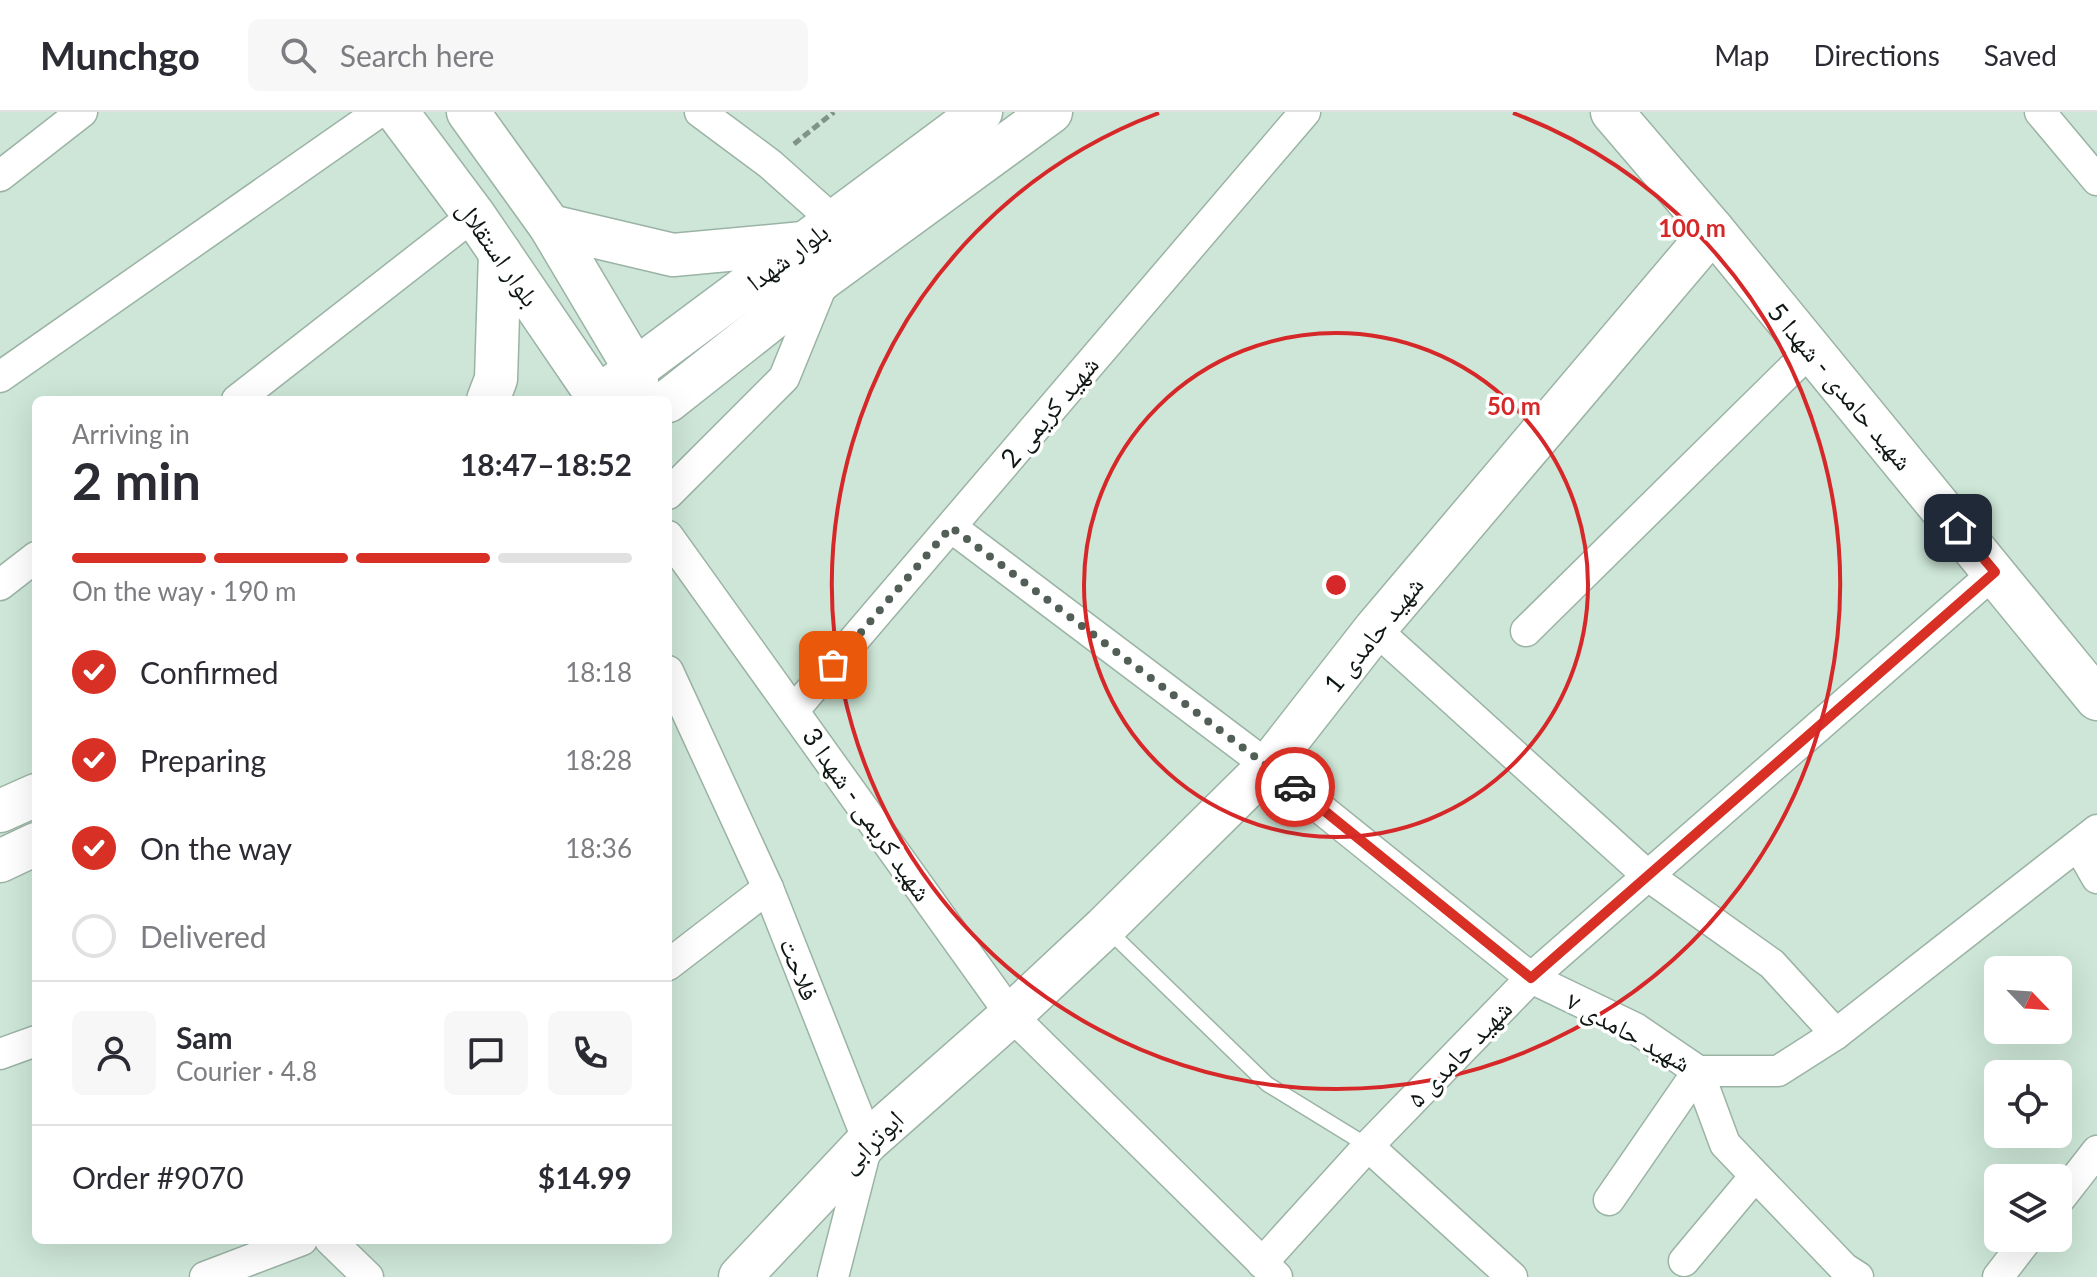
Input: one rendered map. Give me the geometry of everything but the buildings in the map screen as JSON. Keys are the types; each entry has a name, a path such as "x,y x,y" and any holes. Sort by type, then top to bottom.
{"street":[{"path":"0,176 82,112"},
{"path":"0,377 379,112"},
{"name":"بلوار استقلال","path":"397,112 474,215 597,396"},
{"name":"بلوار استقلال","path":"468,112 550,226 637,385"},
{"path":"672,490 784,378 821,247 770,164 700,112"},
{"name":"بلوار شهدا","path":"607,396 637,385 821,247 981,112"},
{"name":"بلوار شهدا","path":"672,397 821,247 1051,112"},
{"name":"شهيد کريمی 2","path":"794,710 1305,112"},
{"name":"شهید حامدی - شهدا 5","path":"1612,112 1713,230 2097,699"},
{"path":"2040,112 2097,180"},
{"path":"242,396 474,215"},
{"path":"550,226 673,255 821,247"},
{"name":"شهيد حامدی 1","path":"1011,1015 1268,766 1375,629 1713,230"},
{"path":"490,396 496,379 500,253"},
{"path":"1526,631 1811,350"},
{"name":"شهید حامدی ۷","path":"951,527 1268,766 1531,978 1635,1028 1698,1071 1778,1071 1836,1034 2087,838"},
{"name":"شهيد کريمی - شهدا 3","path":"672,542 1011,1015 1270,1270"},
{"path":"0,585 32,560"},
{"name":"شهید حامدی ۵","path":"1270,1270 1368,1146 1531,978 1995,572"},
{"path":"1375,629 1647,875 1772,964 1836,1034"},
{"name":"فلاحت","path":"672,680 768,888 868,1141"},
{"path":"0,811 32,797"},
{"path":"2087,838 2097,878"},
{"path":"0,861 32,846"},
{"path":"672,962 768,888"},
{"name":"ابوترابی","path":"740,1277 868,1141 1011,1015"},
{"path":"0,1054 32,1042"},
{"path":"1698,1071 1725,1144 1844,1268 1858,1277"},
{"path":"1609,1200 1698,1071"},
{"path":"833,1277 868,1141"},
{"path":"1368,1146 1512,1277"},
{"path":"2072,1183 2097,1151"},
{"path":"1684,1261 1755,1176"},
{"path":"205,1277 292,1244"},
{"path":"334,1244 368,1277"},
{"path":"1998,1277 2017,1252"}],"lane":[{"path":"1105,927 1267,1084 1368,1146"}],"path":[{"path":"770,164 834,112"}],"way so far":[{"path":"833,665 951,527 1295,787"}],"route":[{"path":"1295,787 1531,978 1995,572 1958,528"}]}
